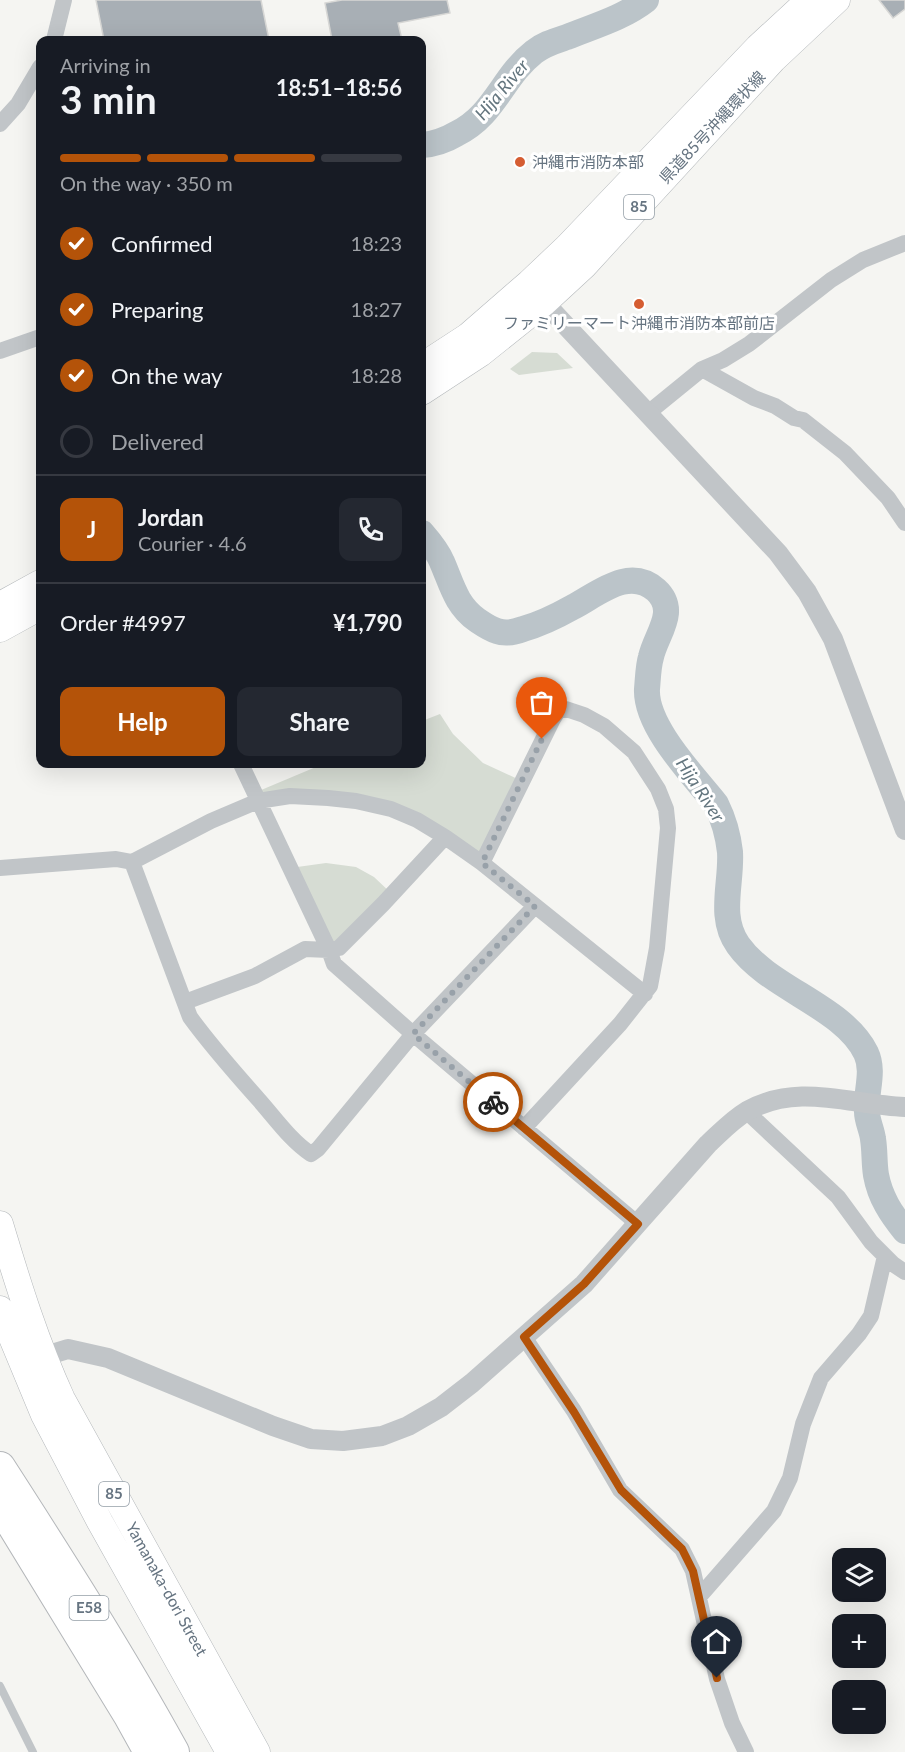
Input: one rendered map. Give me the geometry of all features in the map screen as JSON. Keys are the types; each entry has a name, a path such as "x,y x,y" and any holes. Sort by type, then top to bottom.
{"highway":[{"name":"E58","path":"0,1467 59,1558 174,1752"},
{"name":"E58","path":"0,1505 149,1752"}],"main road":[{"name":"県道85号沖縄環状線","path":"426,389 480,354 537,293 567,248 758,47 810,0"},
{"name":"県道85号沖縄環状線","path":"426,363 584,266 773,60 837,0"},
{"path":"0,605 36,585"},
{"path":"0,629 36,609"},
{"name":"Yamanaka-dori Street","path":"0,1224 28,1317 32,1360 44,1415 100,1522 229,1752"},
{"name":"Yamanaka-dori Street","path":"0,1309 32,1360 62,1399 257,1752"}],"street":[{"path":"55,36 64,0"},
{"path":"0,124 27,91 36,75"},
{"path":"648,413 702,369 723,360 749,344 831,280 863,260 905,243"},
{"path":"537,293 778,554 807,592 833,639 905,830"},
{"path":"0,351 36,338"},
{"path":"702,369 754,398 775,406 794,418 803,420 845,453 888,498 905,523"},
{"path":"482,863 558,711 566,709 584,715 604,726 634,752 658,789 666,809 668,828 657,948 650,986 524,1128"},
{"path":"243,768 334,964 413,1034 638,1224"},
{"path":"0,868 116,859 132,862 211,821 258,801 290,796 356,801 390,809 417,820 445,837 482,863 645,994"},
{"path":"185,1002 255,976 305,949 339,948 445,837"},
{"path":"132,862 190,1017 203,1036 302,1148 311,1154 318,1149 413,1034 535,906"},
{"path":"32,1360 68,1349 108,1358 273,1426 311,1438 343,1441 382,1436 408,1426 441,1407 472,1383 584,1284 708,1144 746,1112 770,1101 801,1095 898,1107"},
{"path":"746,1112 838,1197 872,1242 892,1264 905,1272"},
{"path":"699,1597 774,1511 789,1478 803,1424 821,1378 859,1334 871,1316 885,1256"},
{"path":"524,1337 574,1412 621,1490 682,1549 693,1571 717,1678 732,1723 747,1752"}],"lane":[{"path":"0,1686 33,1752"}],"shaded area":[{"path":"532,352 557,353 573,368 519,375 510,369"},
{"path":"440,714 453,734 483,763 522,781 482,863 391,809 254,793 313,768 426,768 426,719"},
{"path":"326,863 356,867 374,877 392,894 329,950 290,868"}],"building":[{"path":"96,0 261,0 268,36 103,36"},
{"path":"342,0 447,0 450,13 398,23 401,36 331,36 325,3"},
{"path":"879,0 905,0 905,9 893,18"}],"waterway":[{"name":"Hija River","path":"426,145 452,136 480,117 523,62 538,49 618,17 646,0"},
{"name":"Hija River","path":"426,538 438,554 455,594 464,608 479,622 500,632 517,631 543,622 624,581 646,583 663,598 666,614 650,661 648,703 672,750 716,804 723,821 730,852 727,911 732,934 751,960 768,974 841,1022 866,1053 870,1068 867,1115 873,1139 876,1175 887,1205 905,1231"}],"way so far":[{"path":"493,1102 413,1034 535,906 482,863 542,739"}],"place":[{"name":"沖縄市消防本部","path":"520,162"},
{"name":"ファミリーマート沖縄市消防本部前店","path":"639,304"}],"route":[{"path":"493,1102 638,1224 584,1284 524,1337 574,1412 621,1490 682,1549 693,1571 717,1678"}]}
